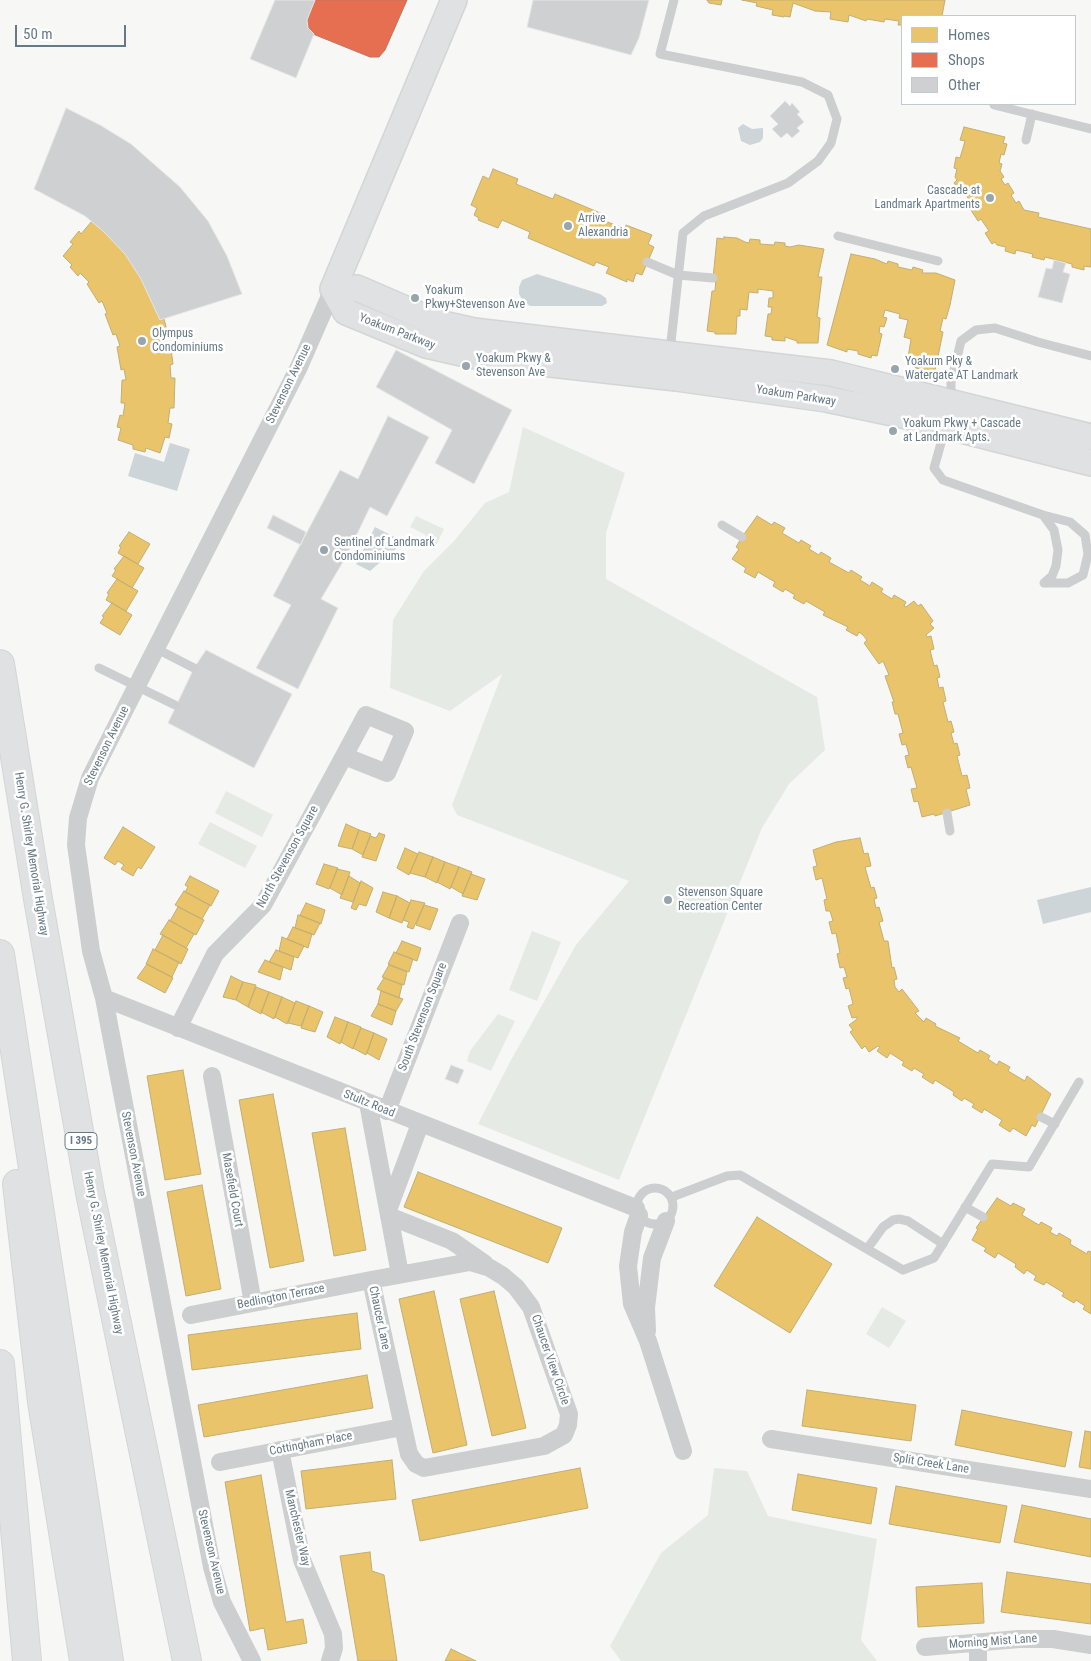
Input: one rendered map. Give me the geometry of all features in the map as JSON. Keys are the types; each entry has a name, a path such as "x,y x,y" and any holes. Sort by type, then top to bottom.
{"highway":[{"name":"Henry G. Shirley Memorial Highway","path":"0,664 38,899 90,1193 188,1661"},
{"path":"0,954 109,1661"},
{"path":"16,1058 12,1133 30,1303 42,1402 84,1661"},
{"path":"0,1364 27,1661"}],"street":[{"name":"Stevenson Avenue","path":"252,1661 222,1602 212,1567 104,998 91,951 81,892 76,846 78,818 90,778 299,367 454,0"},
{"name":"Yoakum Parkway","path":"333,289 357,288 438,323 474,331 673,366 826,399 1091,437"},
{"name":"Yoakum Parkway","path":"948,415 1091,463"},
{"name":"North Stevenson Square","path":"178,1028 215,954 263,905 344,756"},
{"name":"South Stevenson Square","path":"387,1111 460,923"},
{"name":"Stultz Road","path":"104,998 637,1212"},
{"name":"Masefield Court","path":"212,1076 253,1303"},
{"path":"368,1103 400,1274"},
{"path":"388,1213 420,1124"},
{"path":"637,1212 628,1266 628,1284 635,1313 648,1341 683,1451"},
{"name":"Chaucer View Circle","path":"388,1213 452,1241 490,1268 524,1296 536,1318 569,1414 564,1435 544,1446 424,1468 416,1464"},
{"path":"648,1341 646,1308 648,1284 655,1246 666,1221"},
{"name":"Chaucer View Circle","path":"400,1274 470,1262 490,1268"},
{"name":"Chaucer Lane","path":"400,1274 371,1280 402,1427 409,1454 416,1464"},
{"name":"Bedlington Terrace","path":"191,1315 371,1280"},
{"name":"Cottingham Place","path":"220,1462 402,1427"},
{"name":"Split Creek Lane","path":"771,1439 1091,1488"},
{"name":"Manchester Way","path":"280,1450 302,1560 333,1634 334,1648 330,1661"},
{"name":"Morning Mist Lane","path":"925,1647 1019,1638 1053,1639 1091,1645"},
{"path":"978,1643 978,1661"}],"lane":[{"path":"673,366 682,233 704,216 788,183 818,162 831,143 837,119 828,95 802,82 660,54 674,0"},
{"path":"994,105 1091,129"},
{"path":"1026,140 1032,114"},
{"path":"838,236 938,261"},
{"path":"647,262 678,275 713,278"},
{"path":"1043,515 1054,530 1058,550 1056,566 1052,576 1044,583 1068,583 1083,576 1088,554 1085,534 1070,522 1043,515 943,480 934,468 948,415 951,383 961,342 976,330 995,328 1091,356"},
{"path":"722,525 742,537"},
{"path":"155,648 194,668"},
{"path":"99,668 175,705"},
{"path":"947,813 950,831"},
{"path":"672,1197 727,1176 740,1175 903,1270 934,1258 992,1164 1029,1167 1079,1082"},
{"path":"1041,1116 1055,1124"},
{"path":"649,1187 663,1188 672,1197 674,1210 666,1221 654,1225 642,1220 637,1212 639,1195 649,1187"},
{"path":"965,1206 983,1217"},
{"path":"867,1249 883,1227 892,1220 899,1219 908,1221 943,1244"}],"shaded area":[{"path":"743,124 752,129 763,128 763,138 760,142 750,145 741,141 738,128"},
{"path":"537,274 600,294 606,298 607,303 602,306 530,306 523,301 519,294 519,287 522,280"},
{"path":"523,427 625,473 606,533 606,579 817,697 825,750 789,784 762,828 619,1180 478,1124 511,1060 576,945 629,881 457,815 452,805 502,674 450,711 390,688 393,620 424,571 454,541 485,503 509,492"},
{"path":"170,443 190,449 177,491 128,476 135,453 164,462"},
{"path":"416,516 444,529 436,546 430,547 423,540 426,535 410,527"},
{"path":"375,527 404,542 370,571 356,564"},
{"path":"226,791 273,815 262,837 215,813"},
{"path":"210,822 257,846 245,868 198,844"},
{"path":"1091,887 1091,912 1043,924 1037,900"},
{"path":"532,931 561,942 537,1001 509,990"},
{"path":"498,1014 515,1021 491,1071 467,1061 470,1051"},
{"path":"882,1307 906,1321 889,1348 866,1334"},
{"path":"714,1468 747,1471 768,1516 877,1539 861,1640 877,1661 621,1661 610,1646 661,1553 708,1515"}],"building: Homes":[{"path":"707,0 722,0 721,5 709,3"},
{"path":"742,0 945,0 942,15 901,15 901,25 898,25 899,21 885,19 884,22 867,19 866,21 849,15 848,22 830,19 831,12 815,11 793,3 790,17 784,17 772,15 773,10 756,6 757,3"},
{"name":"Cascade at Landmark Apartments","path":"964,127 1005,137 1003,143 1007,144 1004,155 1001,154 999,163 1002,164 1000,171 1004,177 1001,179 1005,185 1008,183 1014,193 1011,195 1016,203 1019,201 1024,210 1039,213 1038,217 1091,229 1091,267 1084,266 1084,270 1072,267 1072,264 1045,257 1044,260 1032,257 1033,254 1016,250 1015,254 1005,251 1006,247 997,245 995,242 992,244 985,233 989,231 981,219 978,221 969,207 972,205 964,191 961,193 954,183 957,180 955,177 957,169 954,168 956,157 960,158 965,141 960,140"},
{"name":"Arrive Alexandria","path":"493,169 518,179 516,184 553,199 555,194 605,215 603,220 625,229 626,225 652,235 648,244 654,247 642,275 636,273 633,282 627,279 627,282 606,273 609,267 596,262 594,266 528,238 530,232 502,220 498,228 478,220 479,218 474,215 477,208 471,205 483,176 489,179"},
{"name":"Olympus Condominiums","path":"92,221 104,232 106,230 125,254 128,252 145,277 141,279 149,292 152,291 160,320 164,319 168,334 164,335 167,350 171,349 173,364 170,365 171,378 175,378 174,408 170,408 168,423 172,424 169,438 165,437 160,453 146,448 145,452 133,449 133,445 118,440 121,428 117,427 120,415 123,416 125,403 121,403 122,380 126,380 124,369 121,370 117,347 120,346 116,334 113,335 102,301 99,303 87,284 89,282 80,273 78,276 70,267 72,265 63,256 73,244 70,242 79,231 81,234"},
{"path":"724,237 737,238 749,243 750,239 760,240 760,244 774,245 775,242 785,243 785,246 790,247 799,245 824,249 818,277 822,277 817,317 820,318 818,343 797,343 797,341 785,337 785,341 772,340 772,337 765,336 768,314 771,314 772,307 768,307 769,298 773,298 773,291 758,289 758,293 749,292 747,310 740,309 740,316 737,316 736,334 715,334 715,332 707,331 712,291 715,291 716,278 713,278 717,238 724,239"},
{"path":"851,254 875,259 887,264 888,261 898,264 898,267 912,270 913,267 923,270 922,273 936,273 955,280 946,319 943,318 940,331 943,332 935,371 915,368 915,366 907,364 911,339 904,337 908,320 899,318 900,314 885,310 883,317 887,318 884,327 880,326 879,333 882,334 877,356 872,355 871,358 858,354 858,351 847,349 847,352 827,345"},
{"path":"757,516 772,525 774,522 785,528 782,533 799,543 801,540 811,546 809,549 819,555 821,552 831,558 829,562 849,573 851,570 862,577 860,580 870,586 872,582 883,589 881,592 892,599 894,595 906,602 904,606 906,607 914,601 918,606 921,604 933,621 930,624 934,628 926,635 927,637 931,636 934,649 930,650 934,666 937,665 940,677 937,678 939,688 943,687 946,701 943,702 948,722 951,721 954,732 951,733 954,744 957,743 960,755 957,756 962,776 967,775 970,788 966,789 970,805 935,816 934,814 922,817 918,801 914,802 911,789 917,788 911,767 908,768 905,756 909,755 906,744 902,745 899,734 903,733 898,714 895,714 892,702 894,702 885,676 889,675 883,661 879,664 864,643 867,640 859,632 857,636 846,630 848,627 823,615 825,612 806,601 804,604 793,598 795,595 785,589 783,592 773,586 775,582 758,572 755,578 744,572 746,568 732,559 739,549 736,547"},
{"path":"129,532 150,544 138,564 118,553 121,547 119,546"},
{"path":"124,556 144,568 132,588 112,576 116,570 114,569"},
{"path":"117,579 138,591 126,611 106,600 109,594 107,593"},
{"path":"112,603 132,615 120,635 100,623 104,617 102,616"},
{"path":"346,824 359,830 352,849 338,846"},
{"path":"123,827 155,847 141,869 138,867 133,876 121,869 124,865 118,861 115,865 104,858"},
{"path":"359,830 371,834 363,855 352,849"},
{"path":"379,833 385,835 376,861 362,857 370,836 376,838"},
{"path":"860,838 864,854 868,853 871,866 865,867 871,888 874,887 877,898 874,899 876,908 879,907 883,921 879,922 884,941 888,941 892,968 894,967 897,979 894,980 895,987 899,992 902,989 919,1011 915,1013 924,1022 926,1018 936,1024 935,1026 960,1038 958,1041 978,1053 980,1050 990,1056 988,1059 997,1065 999,1061 1010,1067 1008,1071 1025,1081 1027,1076 1051,1094 1035,1127 1032,1125 1026,1136 1013,1128 1010,1132 999,1125 1002,1120 984,1109 982,1113 972,1107 974,1104 964,1098 962,1101 953,1095 954,1092 935,1080 933,1084 922,1077 924,1074 914,1068 912,1071 902,1065 904,1062 890,1053 887,1058 877,1051 880,1047 878,1046 869,1052 865,1046 862,1049 850,1032 853,1030 849,1025 857,1017 852,1018 848,1006 853,1004 849,988 846,989 843,978 847,977 844,967 840,968 837,954 840,953 836,933 832,934 829,922 833,921 830,911 826,911 824,900 827,899 822,878 816,880 813,867 817,866 813,850 836,842"},
{"path":"405,848 418,854 409,875 397,868"},
{"path":"419,852 433,857 425,877 410,873"},
{"path":"433,857 445,862 437,883 425,877"},
{"path":"445,862 459,867 450,889 437,882"},
{"path":"324,864 338,868 329,889 316,884"},
{"path":"459,867 472,872 463,894 451,887"},
{"path":"337,869 350,872 342,895 330,888"},
{"path":"471,874 485,879 477,900 462,896"},
{"path":"190,876 219,891 211,906 185,892 188,887 185,885"},
{"path":"349,876 360,883 353,902 340,898"},
{"path":"361,881 373,888 366,906 359,904 356,910 351,908"},
{"path":"184,891 210,905 202,919 175,905"},
{"path":"383,892 397,896 389,918 376,912"},
{"path":"397,896 410,903 402,923 389,918"},
{"path":"411,900 425,903 413,929 407,927 409,922 403,920"},
{"path":"306,903 325,910 321,924 300,915"},
{"path":"424,905 438,909 430,930 416,925"},
{"path":"178,907 204,920 196,935 170,921"},
{"path":"298,915 320,923 314,935 295,928"},
{"path":"169,920 194,934 186,948 160,934"},
{"path":"293,927 312,934 308,948 287,939"},
{"path":"163,935 188,949 181,964 155,950"},
{"path":"282,937 304,946 298,958 279,951"},
{"path":"402,941 421,948 417,961 396,953"},
{"path":"153,949 179,962 172,977 146,964"},
{"path":"276,950 294,957 291,970 269,962"},
{"path":"394,952 413,959 409,972 388,964"},
{"path":"265,960 283,967 280,980 258,972"},
{"path":"147,964 173,978 165,993 137,978"},
{"path":"389,965 407,972 404,985 382,977"},
{"path":"231,976 243,982 236,1000 223,997"},
{"path":"384,978 402,985 399,998 377,989"},
{"path":"243,982 256,985 248,1007 236,1000"},
{"path":"256,987 269,992 261,1014 248,1007"},
{"path":"381,991 403,999 396,1011 378,1004"},
{"path":"269,992 282,997 274,1019 261,1012"},
{"path":"282,997 295,1003 287,1024 275,1017"},
{"path":"296,1001 309,1006 301,1026 288,1023"},
{"path":"378,1004 396,1011 392,1025 371,1016"},
{"path":"309,1006 323,1012 315,1032 301,1028"},
{"path":"335,1017 348,1022 340,1044 327,1037"},
{"path":"348,1022 361,1027 353,1049 341,1042"},
{"path":"361,1028 374,1033 366,1055 353,1048"},
{"path":"374,1033 387,1039 379,1060 367,1053"},
{"path":"183,1070 201,1174 165,1180 147,1076"},
{"path":"273,1094 304,1261 270,1268 239,1100"},
{"path":"345,1128 366,1250 334,1256 312,1133"},
{"path":"418,1172 562,1228 548,1263 404,1207"},
{"path":"202,1185 221,1289 186,1296 167,1192"},
{"path":"997,1198 1011,1206 1013,1203 1025,1209 1022,1215 1039,1225 1041,1222 1052,1228 1050,1232 1057,1236 1059,1233 1071,1240 1070,1244 1087,1254 1088,1251 1091,1252 1091,1314 1083,1309 1085,1306 1076,1300 1074,1303 1062,1296 1064,1293 1046,1282 1044,1285 1034,1280 1036,1276 1027,1270 1024,1274 1015,1267 1016,1264 998,1253 995,1258 984,1251 986,1248 972,1240 978,1229 976,1228"},
{"path":"757,1217 832,1264 790,1333 714,1286"},
{"path":"434,1291 467,1445 433,1453 399,1299"},
{"path":"494,1291 526,1428 492,1436 460,1299"},
{"path":"357,1313 361,1349 192,1370 188,1335"},
{"path":"367,1375 373,1408 204,1437 198,1405"},
{"path":"807,1390 916,1405 911,1441 802,1426"},
{"path":"962,1410 1072,1432 1065,1467 955,1445"},
{"path":"1085,1431 1091,1432 1091,1469 1079,1467"},
{"path":"392,1460 396,1499 306,1509 301,1471"},
{"path":"580,1468 588,1508 420,1541 412,1500"},
{"path":"798,1474 877,1488 871,1524 792,1510"},
{"path":"261,1475 286,1622 303,1619 307,1643 268,1650 264,1628 250,1631 225,1482"},
{"path":"896,1486 1007,1506 1000,1543 889,1524"},
{"path":"1022,1505 1091,1519 1091,1557 1014,1542"},
{"path":"370,1552 372,1571 384,1575 397,1661 358,1661 340,1556"},
{"path":"1007,1572 1091,1584 1091,1624 1001,1612"},
{"path":"982,1583 984,1623 918,1627 916,1587"},
{"path":"451,1649 476,1661 445,1661"}],"building: Shops":[{"path":"315,0 407,0 385,50 379,57 370,57 313,34 308,28 307,20"}],"building: Other":[{"path":"275,0 315,0 307,20 308,28 314,34 296,78 250,59"},
{"path":"533,0 649,0 639,38 631,55 527,27"},
{"path":"785,101 790,106 792,103 800,112 797,114 804,122 797,128 800,131 792,138 787,133 781,138 772,129 778,124 770,116"},
{"path":"66,108 100,125 131,144 180,187 208,221 227,256 242,294 160,320 141,279 125,254 104,232 85,216 34,189"},
{"path":"1054,260 1066,263 1063,272 1070,274 1062,303 1038,297 1046,268 1052,269"},
{"path":"396,350 512,410 474,484 435,463 452,430 376,387"},
{"name":"Sentinel of Landmark Condominiums","path":"388,416 429,437 387,516 370,507 347,555 321,599 338,608 298,689 256,668 291,605 273,596 340,470 358,479"},
{"path":"273,515 306,532 301,545 267,528"},
{"path":"206,650 292,694 254,768 168,723 194,668"},
{"path":"451,1065 464,1070 458,1084 445,1079"}],"place":[{"name":"Cascade at Landmark Apartments","path":"990,198"},
{"name":"Arrive Alexandria","path":"568,226"},
{"name":"Yoakum Pkwy+Stevenson Ave","path":"415,298"},
{"name":"Olympus Condominiums","path":"142,341"},
{"name":"Yoakum Pkwy & Stevenson Ave","path":"466,366"},
{"name":"Yoakum Pky & Watergate AT Landmark","path":"895,369"},
{"name":"Yoakum Pkwy + Cascade at Landmark Apts.","path":"893,431"},
{"name":"Sentinel of Landmark Condominiums","path":"324,550"},
{"name":"Stevenson Square Recreation Center","path":"668,900"}]}
